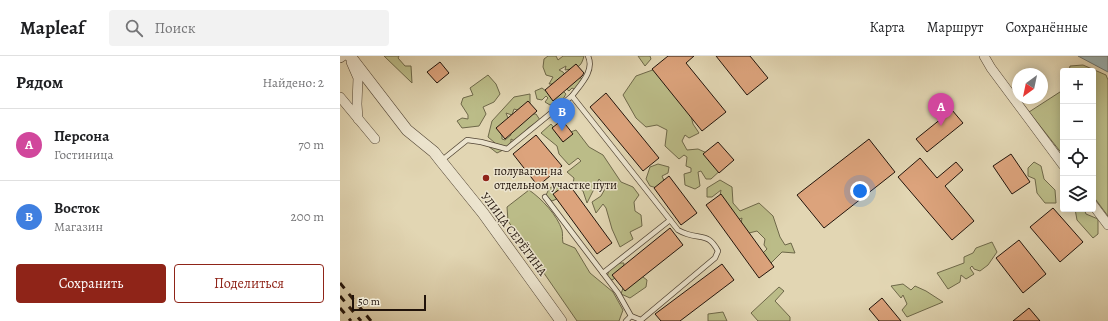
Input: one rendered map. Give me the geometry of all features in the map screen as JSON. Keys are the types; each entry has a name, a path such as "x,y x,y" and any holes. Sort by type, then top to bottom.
{"street":[{"path":"349,56 358,78 358,119"},
{"name":"УЛИЦА СЕРЁГИНА","path":"349,56 418,143 434,152 442,161 483,213 562,321"},
{"path":"984,56 991,68 1060,161"},
{"path":"340,97 375,139"},
{"path":"1096,209 1108,226"}],"lane":[{"path":"442,161 467,140 508,149 572,96 587,76 590,61 588,56"},
{"path":"545,197 618,293 631,316 641,320 715,258 718,251 714,243 704,237 687,234 678,230 572,96"},
{"path":"603,273 670,220"},
{"path":"626,321 631,316"}],"green space":[{"path":"384,56 399,56 398,58 405,66 411,66 412,83"},
{"path":"548,56 556,56 558,60 563,56 584,56 578,67 565,70 566,66 559,70 566,76 570,75 584,79 576,90 572,88 569,91 564,87 562,90 566,94 563,99 550,105 545,102 548,98 546,96 542,100 537,99 535,91 542,88 551,95 556,84 549,84 553,77 546,75 543,67 544,59"},
{"path":"638,56 650,56 651,59 645,66"},
{"path":"1083,65 1090,68 1070,68 1070,66"},
{"path":"658,68 690,112 693,124 699,133 689,138 685,135 682,141 687,150 698,149 709,154 723,168 711,179 706,179 701,171 698,172 700,186 695,189 685,185 684,174 691,172 691,168 686,166 687,157 684,155 679,159 665,146 667,130 657,125 646,127 636,118 623,95 636,76"},
{"path":"1096,71 1106,75 1108,80 1108,216 1096,200"},
{"path":"488,75 496,84 500,94 494,102 483,107 486,114 479,126 462,128 457,121 462,118 468,119 468,115 461,104 463,98 473,95 470,88"},
{"path":"1060,92 1060,151 1029,112 1041,104 1048,104 1048,100"},
{"path":"530,94 530,109 521,111 514,109 512,115 506,113 509,121 502,126 502,139 505,140 511,135 509,127 527,114 536,114 540,120 528,128 517,142 511,139 511,146 497,153 488,146 495,143 488,137 492,121 514,97"},
{"path":"551,124 562,133 568,133 576,130 589,147 603,155 621,182 633,187 639,195 634,202 635,211 641,215 642,226 630,232 633,239 620,247 612,229 606,208 603,204 596,213 592,202 601,196 606,187 599,179 587,203 583,191 573,184 574,178 567,172 581,161 578,158 569,165 559,154 557,146 541,133"},
{"path":"1034,162 1041,166 1044,179 1055,190 1056,203 1045,203 1037,193 1035,179 1028,176 1028,168"},
{"path":"658,164 669,167 668,173 662,176 665,183 657,188 650,186 646,179 650,167"},
{"path":"720,180 732,187 733,203 740,211 759,203 773,216 780,237 785,245 791,243 795,253 782,252 768,266 761,255 767,249 764,245 765,239 757,231 745,234 740,229 742,218 733,222 718,208 721,190 712,197 707,197 707,188"},
{"path":"554,185 559,186 562,191 561,197 552,201 546,195 549,189"},
{"path":"529,190 544,203 557,219 562,230 563,243 575,248 590,273 613,292 623,310 619,321 577,321 508,221 507,207"},
{"path":"1076,212 1085,212 1086,214 1098,219 1098,234 1093,238 1077,220"},
{"path":"992,242 997,252 988,265 980,271 974,269 972,266 970,268 974,274 966,279 961,275 960,282 948,289 937,273 964,263 964,257 973,253 976,248"},
{"path":"617,263 624,263 622,274 612,280 607,277 609,270"},
{"path":"639,274 647,280 646,287 630,298 621,294 624,285"},
{"path":"903,284 911,290 915,286 943,302 907,317 902,310 907,304 903,295 901,298 891,286"},
{"path":"779,287 784,291 775,301 790,317 790,321 758,321 751,313"},
{"path":"723,312 727,321 708,321 708,314"}],"water":[{"path":"1078,56 1108,56 1108,72"}],"building":[{"path":"668,56 694,56 686,63 726,112 702,131 652,69"},
{"path":"716,56 750,56 768,78 747,95"},
{"path":"440,62 449,73 437,83 427,72"},
{"path":"576,64 584,73 553,101 545,90"},
{"path":"606,93 659,158 643,171 590,107"},
{"path":"528,101 537,111 505,139 496,128"},
{"path":"952,110 963,123 927,152 916,139"},
{"path":"562,120 573,134 563,142 552,128"},
{"path":"536,135 562,166 538,186 513,154"},
{"path":"869,139 895,172 824,228 797,195"},
{"path":"718,142 734,160 719,173 703,154"},
{"path":"1011,154 1030,182 1012,194 993,166"},
{"path":"920,158 937,178 956,162 963,170 945,186 974,221 952,240 898,177"},
{"path":"669,176 697,213 681,225 654,188"},
{"path":"568,183 612,243 597,254 553,194"},
{"path":"721,194 774,267 759,278 706,205"},
{"path":"1053,208 1083,242 1060,262 1030,227"},
{"path":"670,228 683,245 625,291 612,275"},
{"path":"1019,240 1046,274 1023,293 996,258"},
{"path":"722,264 734,280 680,321 661,321 655,314"},
{"path":"882,298 901,321 879,321 869,309"},
{"path":"1029,308 1040,321 1013,321"}],"railway":[{"path":"340,283 371,321"},
{"path":"340,296 361,321"},
{"path":"340,308 351,321"}],"place":[{"name":"Персона","path":"941,126"},
{"name":"Восток","path":"562,131"},
{"name":"полувагон на отдельном участке пути","path":"486,178"}]}
